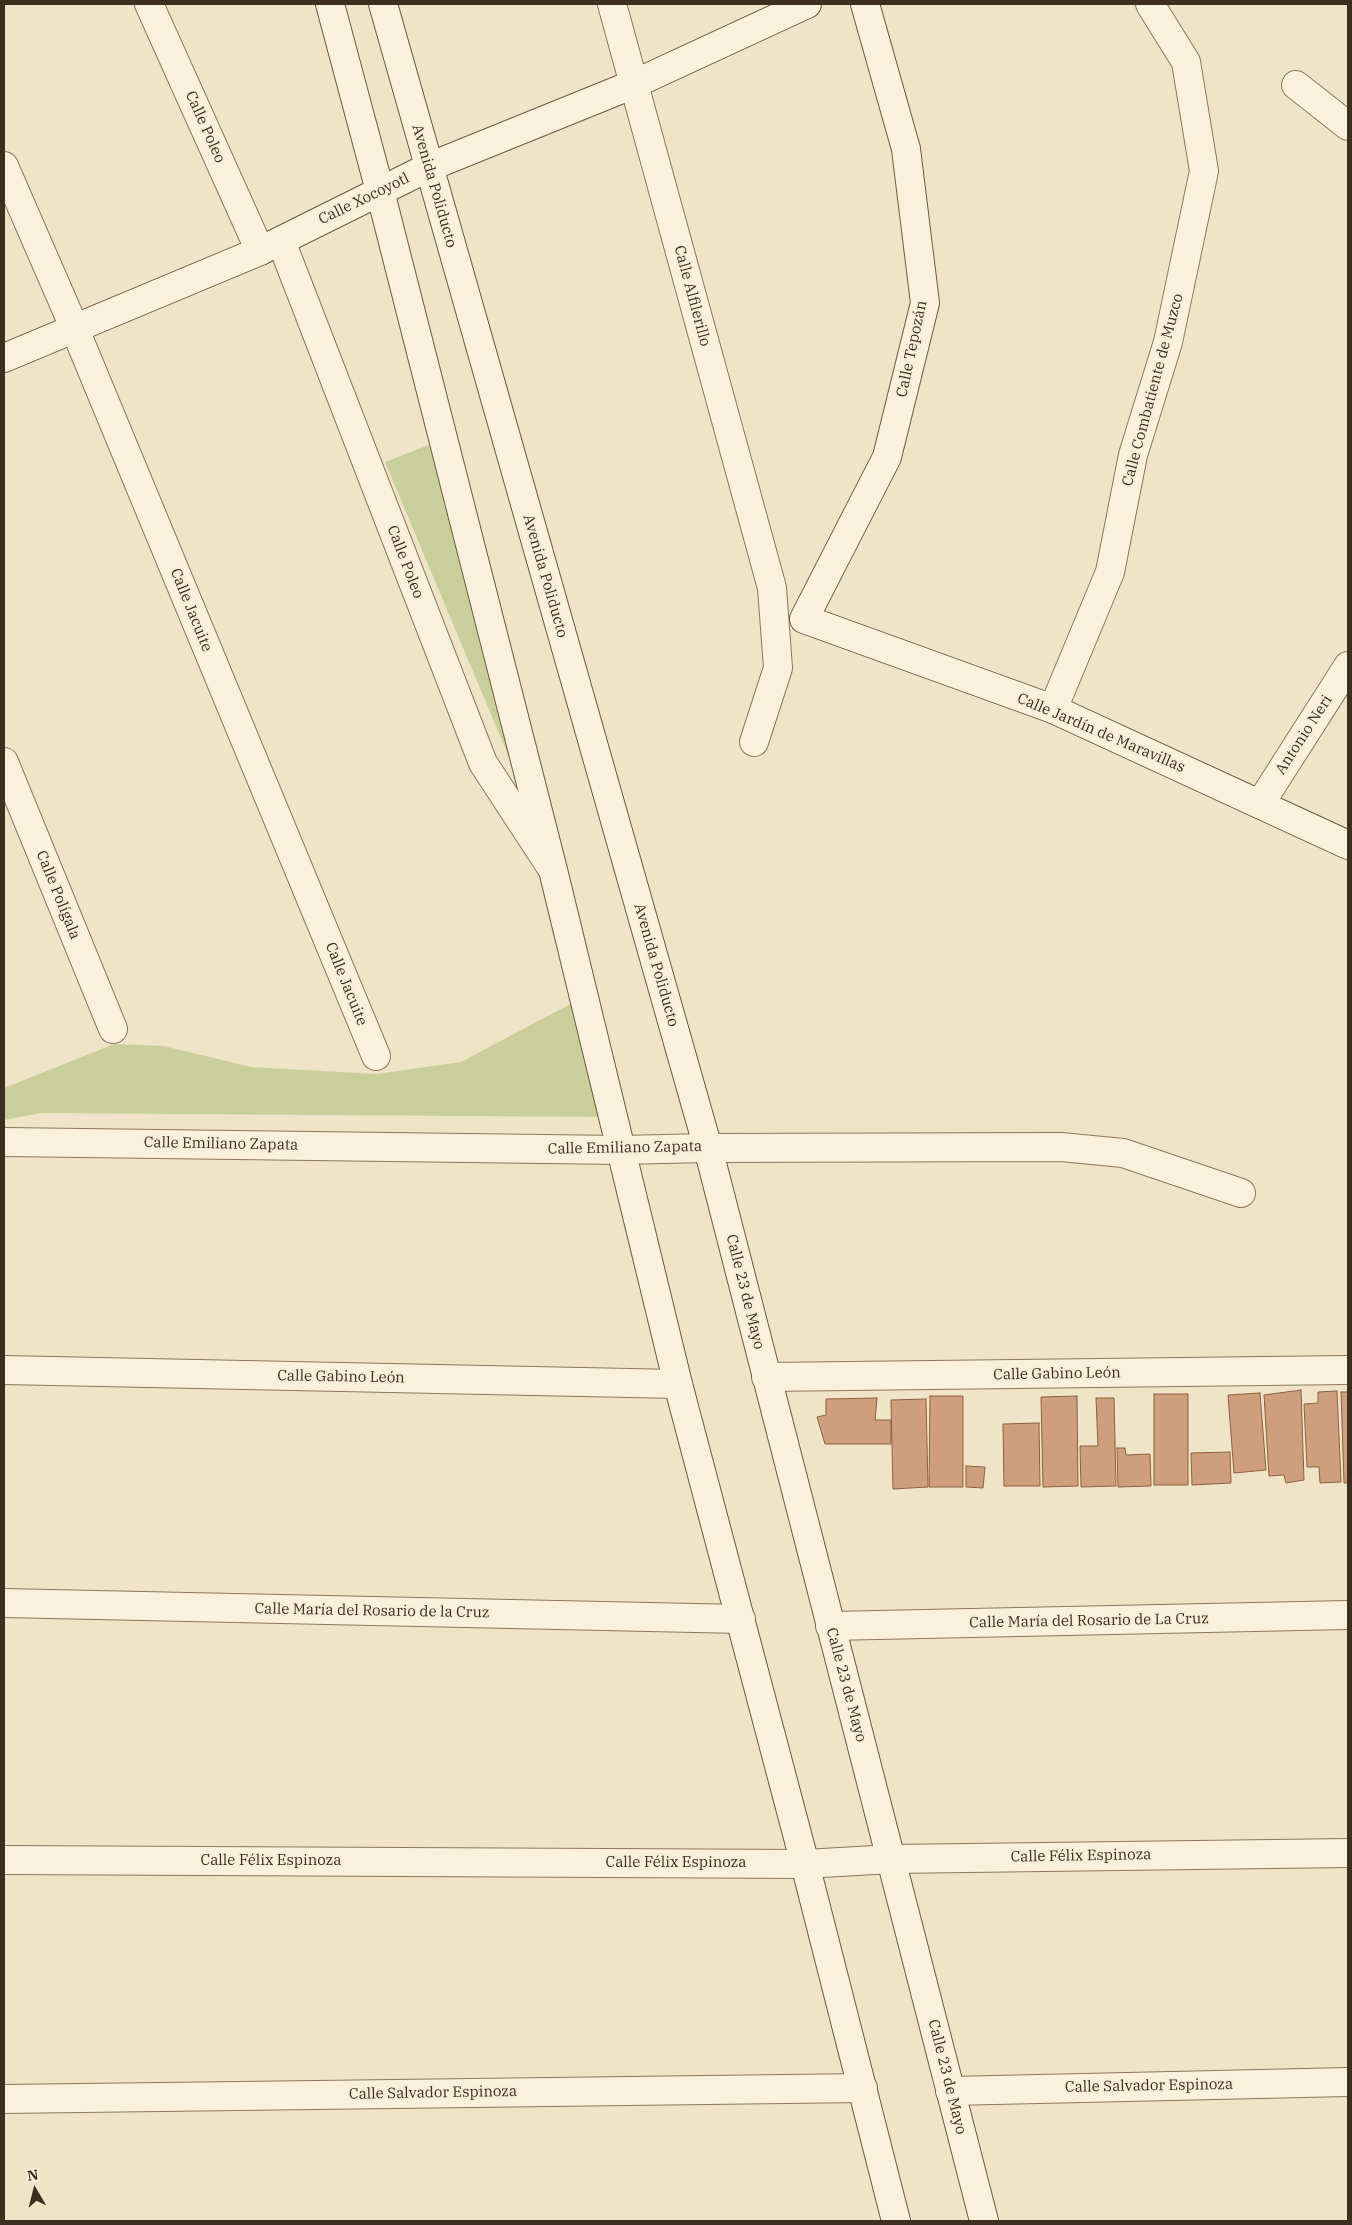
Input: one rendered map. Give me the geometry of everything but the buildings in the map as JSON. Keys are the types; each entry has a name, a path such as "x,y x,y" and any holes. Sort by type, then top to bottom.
{"street":[{"name":"Calle Poleo","path":"149,4 270,246 483,763 553,870"},
{"path":"330,4 380,191 553,870 678,1384 805,1864 896,2221"},
{"name":"Avenida Poliducto","path":"383,4 708,1148"},
{"name":"Calle Alfilerillo","path":"612,4 772,588"},
{"name":"Calle Xocoyotl","path":"4,358 270,246 429,168 634,84 807,4"},
{"name":"Calle Tepozán","path":"804,619 887,457 925,303 906,149 864,4"},
{"name":"Calle Combatiente de Muzco","path":"1053,709 1110,572 1133,455 1168,342 1204,171 1186,62 1150,4"},
{"path":"1296,85 1348,126"},
{"name":"Calle Jacuite","path":"4,166 74,327 376,1056"},
{"path":"754,742 778,668 772,588"},
{"name":"Calle Jardín de Maravillas","path":"772,588 804,619 1053,709 1348,845"},
{"name":"Antonio Neri","path":"1260,804 1348,666"},
{"name":"Calle Polígala","path":"4,762 113,1029"},
{"name":"Calle Emiliano Zapata","path":"4,1142 620,1150 1061,1147 1123,1153 1241,1193"},
{"name":"Calle 23 de Mayo","path":"708,1148 984,2221"},
{"name":"Calle Gabino León","path":"4,1370 678,1384"},
{"name":"Calle Gabino León","path":"766,1377 1348,1370"},
{"name":"Calle María del Rosario de la Cruz","path":"4,1603 740,1619"},
{"name":"Calle María del Rosario de La Cruz","path":"830,1626 1348,1615"},
{"name":"Calle Félix Espinoza","path":"4,1860 805,1864 892,1859 1348,1853"},
{"name":"Calle Salvador Espinoza","path":"950,2090 1348,2082"},
{"name":"Calle Salvador Espinoza","path":"4,2099 863,2088"}],"green space":[{"path":"434,443 524,793 385,462"},
{"path":"578,1000 605,1117 41,1113 4,1120 4,1088 114,1044 164,1046 251,1067 376,1074 461,1062"}]}
